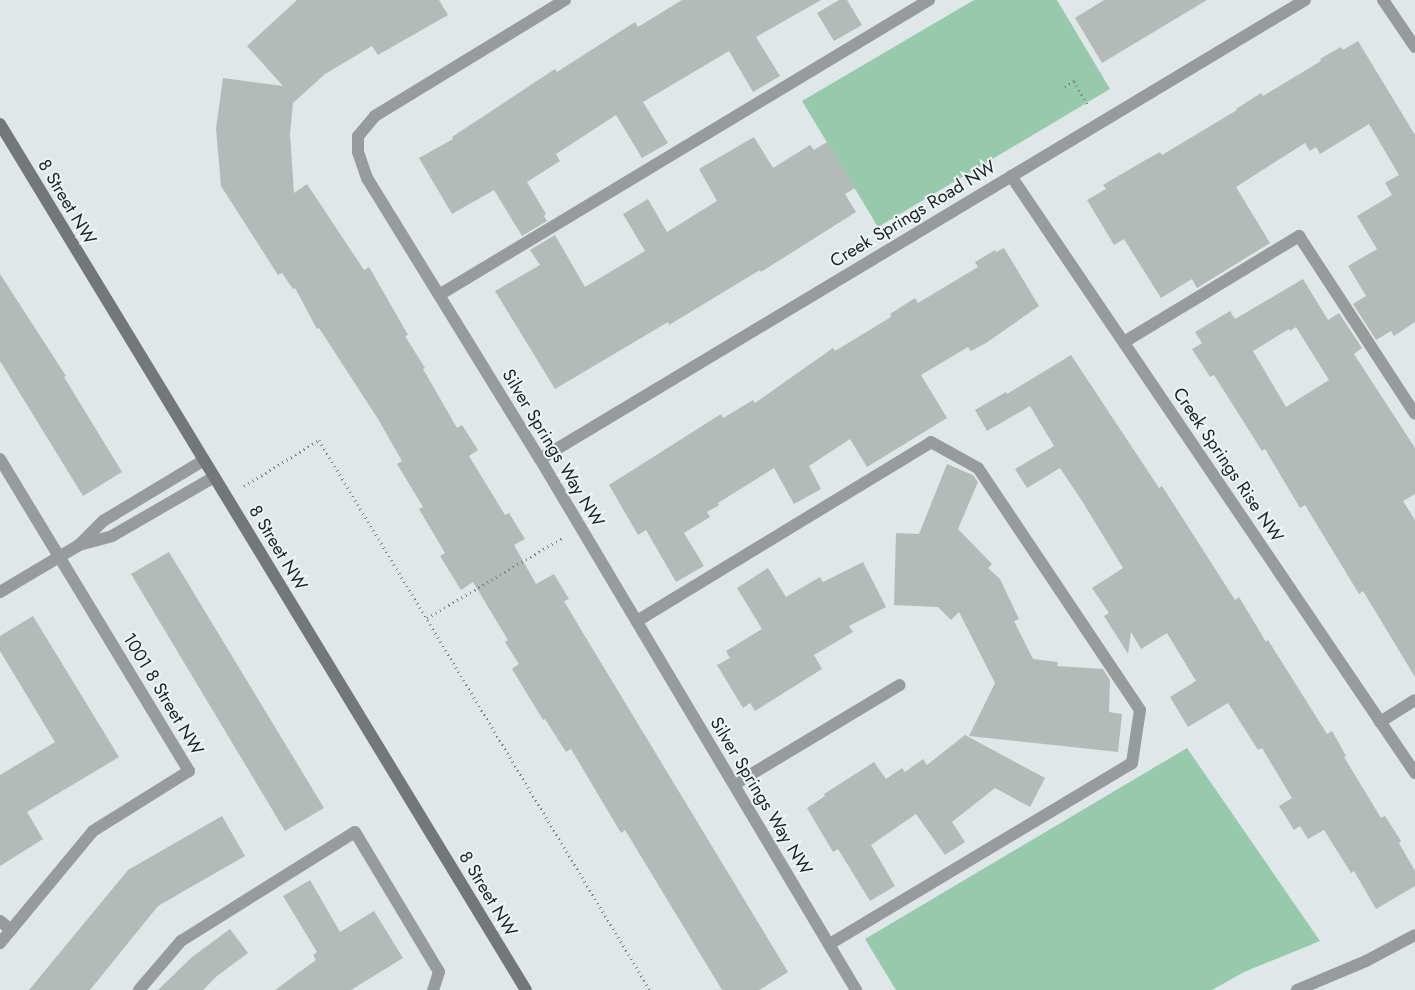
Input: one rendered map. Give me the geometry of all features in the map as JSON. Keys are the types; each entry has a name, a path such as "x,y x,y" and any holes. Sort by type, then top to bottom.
{"street":[{"name":"Silver Springs Way NW","path":"565,0 375,116 358,136 358,152 367,178 540,459 856,990"},
{"path":"439,295 929,0"},
{"name":"Creek Springs Road NW","path":"540,459 1305,0"},
{"path":"1383,0 1415,47"},
{"name":"8 Street NW","path":"0,124 526,990"},
{"name":"Creek Springs Rise NW","path":"1011,176 1415,773"},
{"path":"1124,342 1299,236 1415,414"},
{"path":"637,621 931,442 978,468 1140,710 1132,763 829,944"},
{"name":"1001 8 Street NW","path":"0,459 189,771 93,831 0,943"},
{"path":"79,545 103,521 204,460"},
{"path":"0,592 79,545 112,536 214,477"},
{"path":"734,784 900,685"},
{"path":"1380,722 1415,700"},
{"path":"139,990 181,942 355,832 439,972 434,990"},
{"path":"0,921 11,930"},
{"path":"1297,990 1366,961 1415,935"}],"path":[{"path":"1065,87 1074,82 1098,124"},
{"path":"227,497 319,440 650,990"},
{"path":"427,618 560,539"}],"green space":[{"path":"974,0 1057,0 1110,89 878,227 802,101"},
{"path":"1187,748 1320,941 1244,972 1212,990 896,990 865,939"}],"building":[{"path":"297,0 439,0 448,15 378,55 372,46 325,74 293,103 290,134 294,193 307,184 364,270 369,267 408,335 405,336 425,368 423,369 457,428 462,425 478,450 469,456 505,515 509,513 525,539 514,545 536,584 554,574 569,599 564,601 788,972 759,990 722,990 625,830 621,833 571,749 566,752 545,719 543,720 512,669 519,664 505,642 508,640 473,582 461,590 440,556 445,553 419,509 423,507 397,464 402,461 378,419 319,328 317,329 295,288 293,289 282,273 278,275 221,186 216,129 223,78 283,86 247,46"},
{"path":"682,0 821,0 756,37 780,76 753,92 729,51 643,102 668,143 642,158 616,115 556,154 560,161 527,182 546,214 544,216 547,221 522,236 494,190 452,214 419,158 453,139 452,137 555,69 557,72 635,22 638,27"},
{"path":"839,0 847,0 862,25 834,41 817,13"},
{"path":"1104,0 1207,0 1102,63 1075,18"},
{"path":"1358,41 1415,135 1415,322 1394,336 1391,331 1376,340 1353,304 1366,296 1348,266 1377,249 1357,216 1392,195 1385,183 1399,175 1369,124 1320,154 1316,147 1310,151 1305,143 1236,187 1270,243 1197,288 1192,279 1161,298 1124,239 1114,245 1087,200 1106,189 1103,185 1142,162 1160,152 1162,155 1237,110 1261,93 1263,96 1321,61 1320,59 1341,47 1343,50"},
{"path":"754,137 773,168 810,145 814,150 827,142 855,188 845,194 856,212 761,272 760,270 669,325 668,322 555,389 495,291 540,265 530,250 555,235 585,287 645,251 623,214 648,199 667,232 717,201 699,169"},
{"path":"1004,248 1039,306 986,343 971,351 968,347 921,375 947,418 867,467 850,439 809,466 821,489 794,504 774,468 718,503 719,505 707,512 710,517 684,533 704,566 676,582 646,530 638,535 609,485 721,414 723,418 753,400 755,403 833,348 835,351 891,317 890,314 915,298 918,303 978,267 975,262 995,250 996,252"},
{"path":"0,274 66,376 64,377 122,472 83,496 0,361"},
{"path":"1303,279 1328,320 1339,313 1362,348 1354,354 1415,448 1415,494 1403,501 1415,520 1415,677 1363,591 1359,594 1305,505 1300,508 1265,449 1262,451 1214,375 1210,377 1192,349 1202,343 1195,332 1230,311 1235,319","holes":["1296,327 1329,380 1286,407 1253,351 1289,329 1290,331"]},
{"path":"1071,355 1159,488 1162,486 1235,600 1239,597 1266,642 1268,640 1327,734 1332,731 1346,756 1344,757 1381,818 1385,816 1401,841 1399,843 1415,871 1415,886 1376,909 1354,871 1351,873 1324,830 1308,839 1300,826 1294,830 1279,806 1292,798 1262,748 1258,750 1228,703 1188,727 1170,697 1196,681 1167,633 1141,649 1131,632 1128,654 1104,616 1109,613 1092,588 1123,568 1060,468 1027,488 1015,469 1054,446 1030,406 987,431 975,410 1006,392 1007,394"},
{"path":"947,464 973,475 978,482 958,529 992,564 988,568 1000,579 1019,619 1014,621 1033,659 1058,662 1057,666 1103,669 1110,680 1109,712 1122,714 1118,752 969,736 995,683 959,612 951,620 938,607 894,605 896,533 919,534"},
{"path":"169,552 324,808 285,831 131,574"},
{"path":"863,562 886,607 849,626 853,632 814,655 822,669 755,711 750,703 743,708 717,665 730,658 726,651 762,629 737,588 768,568 786,597 820,577 823,582"},
{"path":"33,616 119,757 27,812 43,839 0,866 0,775 55,742 0,651 0,636"},
{"path":"965,735 1045,778 1030,807 995,788 952,822 965,842 945,855 916,814 871,845 895,886 870,901 838,849 833,852 807,808 825,796 824,794 874,762 886,779 902,768 905,772 923,759 927,765"},
{"path":"222,816 245,856 158,906 90,990 29,990 128,870"},
{"path":"310,880 340,932 374,911 403,958 351,990 275,990 316,960 313,955 317,952 283,896"},
{"path":"230,929 248,953 217,976 203,990 158,990 192,957"}]}
